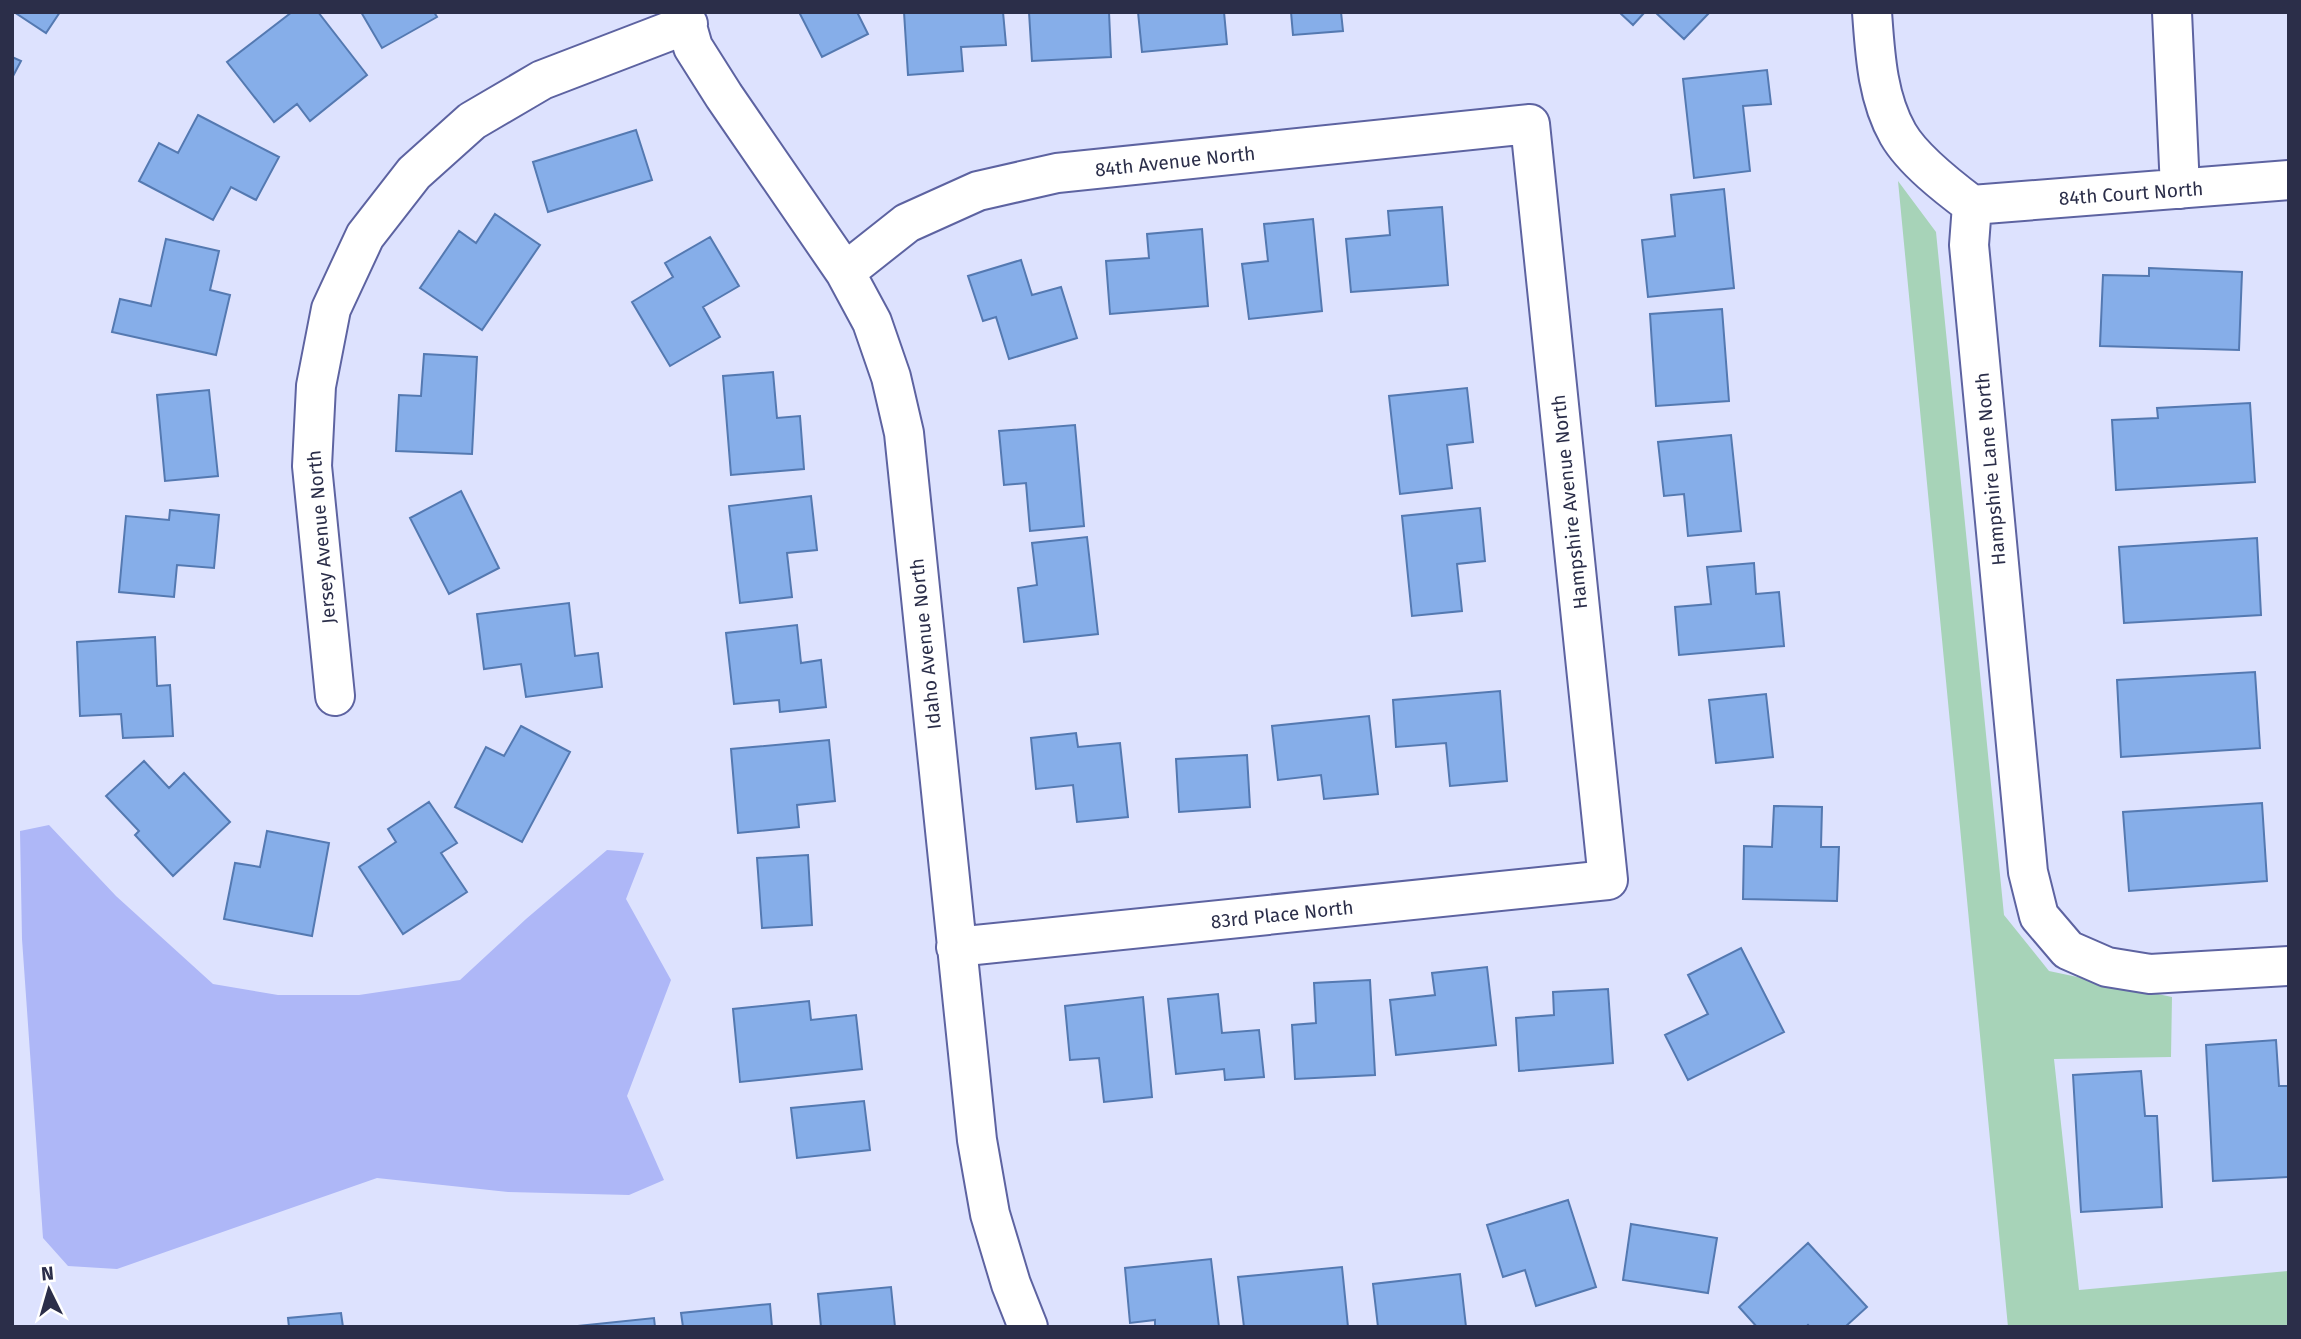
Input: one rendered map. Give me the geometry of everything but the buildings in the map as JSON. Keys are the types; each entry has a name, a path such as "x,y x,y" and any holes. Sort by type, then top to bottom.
{"street":[{"path":"1872,12 1882,92 1898,135 1948,187 1972,205"},
{"path":"2172,12 2180,189"},
{"name":"Idaho Avenue North","path":"685,18 693,47 723,96 845,272 872,321 891,377 904,433 977,1140 990,1214 1011,1284 1028,1327"},
{"name":"Jersey Avenue North","path":"335,696 312,466 316,386 331,309 365,236 414,173 472,121 542,80 685,18"},
{"name":"84th Avenue North","path":"845,272 907,223 978,191 1057,173 1531,124"},
{"name":"Hampshire Avenue North","path":"1531,124 1608,880"},
{"name":"84th Court North","path":"1972,205 2289,180"},
{"name":"Hampshire Lane North","path":"1972,205 1969,245 2028,872 2039,916 2068,950 2107,967 2150,974 2289,966"},
{"name":"83rd Place North","path":"956,947 1608,880"}],"green space":[{"path":"1898,181 1936,232 2004,915 2049,971 2172,997 2171,1057 2054,1059 2079,1290 2289,1271 2289,1327 2008,1327"}],"water":[{"path":"49,825 116,896 213,984 278,995 359,995 460,980 607,850 644,853 626,899 671,980 627,1096 664,1180 629,1195 508,1192 377,1178 117,1269 68,1266 43,1238 22,939 20,831"}]}
